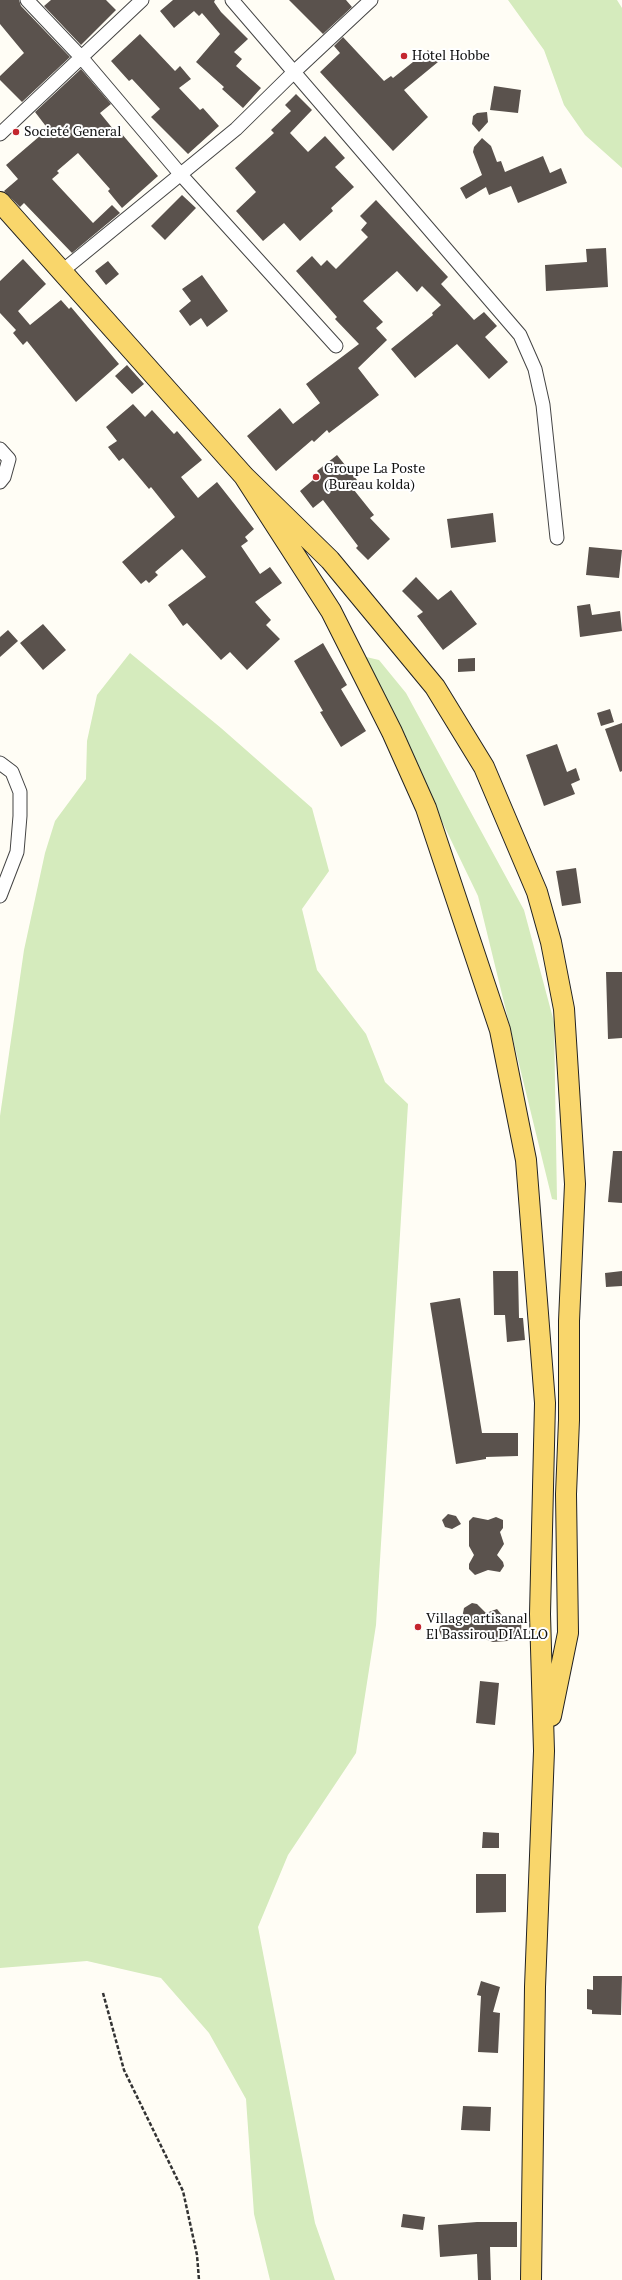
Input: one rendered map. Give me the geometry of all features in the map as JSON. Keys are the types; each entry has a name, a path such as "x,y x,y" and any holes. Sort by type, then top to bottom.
{"main road":[{"path":"0,202 244,476 330,560 435,687 484,767 537,892 551,942 564,1009 575,1184 569,1321 569,1420 566,1494 568,1633 544,1751"},
{"path":"244,476 331,611 392,732 426,808 500,1030 526,1160 546,1403 540,1614 544,1751 535,1987 531,2280"}],"street":[{"path":"27,0 81,57 182,176 336,346"},
{"path":"0,134 142,0"},
{"path":"232,0 520,335 535,369 543,405 557,538"},
{"path":"62,272 182,176 236,130 294,72 371,0"},
{"path":"0,449 9,459 4,477 0,482"},
{"path":"0,764 12,772 20,792 20,816 17,852 0,896"}],"path":[{"path":"103,1993 124,2070 184,2191 197,2255 199,2280"}],"green space":[{"path":"508,0 617,0 622,8 622,168 585,135 564,105 544,50"},
{"path":"130,653 221,728 312,808 329,871 302,909 317,970 366,1034 385,1082 408,1104 376,1625 356,1753 288,1855 258,1927 315,2223 335,2280 270,2280 254,2214 246,2099 209,2033 161,1978 87,1961 0,1968 0,1116 24,950 45,853 55,821 86,779 87,741 97,695"},
{"path":"362,656 379,660 406,693 524,910 554,1022 557,1200 552,1199 478,896"}],"building":[{"path":"0,0 19,0 21,6 70,57 22,102 0,80 0,76 24,53 0,24"},
{"path":"51,0 106,0 116,10 81,45 44,6"},
{"path":"173,0 215,0 214,2 221,12 248,39 234,52 242,59 236,66 261,88 243,108 222,89 224,87 196,62 220,34 202,13 199,16 194,11 174,28 160,11"},
{"path":"289,0 346,0 352,7 323,34"},
{"path":"140,34 175,71 180,66 191,79 179,88 200,110 203,108 219,126 188,154 151,117 160,109 132,79 129,81 111,61"},
{"path":"343,37 384,81 391,76 393,78 428,50 438,62 404,90 428,117 393,151 320,72 340,53 334,46"},
{"path":"81,69 111,104 100,113 118,135 121,133 158,176 122,208 108,191 110,189 78,153 57,171 59,173 52,179 93,223 112,205 120,213 72,253 24,203 20,207 4,191 18,179 6,165 48,129 35,112"},
{"path":"494,86 521,90 518,113 490,110"},
{"path":"296,94 312,110 290,133 308,152 325,136 345,158 335,167 354,187 331,208 333,211 300,241 284,223 263,241 236,211 256,192 235,168 274,133 271,130 291,111 285,105"},
{"path":"487,112 488,122 479,132 472,124 473,116 477,113"},
{"path":"482,138 491,146 497,162 501,161 505,172 543,156 550,173 561,168 567,183 518,203 511,186 489,195 486,187 466,199 460,188 482,175 473,152 474,147"},
{"path":"182,195 196,208 165,240 151,226"},
{"path":"376,200 448,277 441,284 474,320 484,312 497,326 485,337 508,362 489,379 457,344 415,378 391,349 433,315 432,313 441,305 422,286 417,292 397,271 363,301 383,322 376,328 387,340 358,368 379,395 329,433 327,430 314,442 312,440 276,471 247,436 280,408 293,424 320,403 306,384 359,344 335,319 337,317 296,271 312,256 321,266 327,260 336,269 368,237 361,230 367,223 360,216"},
{"path":"606,248 608,287 546,291 545,265 587,262 586,249"},
{"path":"23,259 46,284 18,311 30,325 61,300 69,309 71,307 119,364 76,402 27,341 23,345 13,333 16,330 0,313 0,281"},
{"path":"108,261 119,274 106,285 95,271"},
{"path":"202,275 228,311 207,327 201,318 190,326 179,311 191,301 182,289"},
{"path":"127,365 144,384 132,394 115,376"},
{"path":"133,404 145,417 152,410 174,434 177,431 202,460 181,477 198,498 217,482 254,529 245,537 248,541 241,546 260,574 270,567 282,583 255,602 271,620 266,625 280,639 247,670 230,652 221,660 187,623 183,626 168,605 206,577 182,549 155,572 158,575 149,583 146,580 141,584 122,562 175,517 151,487 149,489 123,458 119,461 108,447 117,441 106,427"},
{"path":"337,455 357,480 350,485 374,515 370,518 390,539 368,560 356,548 358,546 323,500 313,508 300,491 320,474 317,471"},
{"path":"493,513 496,542 451,548 447,519"},
{"path":"589,547 622,550 619,578 586,575"},
{"path":"416,577 438,600 451,590 477,624 443,650 417,616 423,612 402,591"},
{"path":"590,604 592,615 620,611 622,631 580,637 577,606"},
{"path":"43,624 66,650 43,670 20,643"},
{"path":"8,630 18,641 0,657 0,637"},
{"path":"323,643 347,685 341,689 366,731 341,747 320,712 323,711 294,661"},
{"path":"475,658 475,671 458,672 458,659"},
{"path":"610,709 614,722 601,726 597,713"},
{"path":"622,723 622,771 620,772 605,729"},
{"path":"557,744 567,772 576,768 580,780 571,784 575,794 544,806 526,755"},
{"path":"576,868 581,903 562,906 556,871"},
{"path":"606,972 622,972 622,1038 608,1039"},
{"path":"613,1151 622,1151 622,1203 608,1202"},
{"path":"493,1271 518,1271 519,1318 523,1318 525,1340 507,1342 505,1315 494,1315"},
{"path":"622,1271 622,1286 606,1287 605,1273"},
{"path":"460,1298 482,1433 518,1433 518,1456 486,1457 486,1459 456,1464 430,1303"},
{"path":"448,1514 456,1516 461,1524 452,1529 445,1527 442,1520"},
{"path":"473,1517 488,1520 496,1517 503,1520 503,1528 500,1532 504,1544 497,1555 503,1562 504,1566 500,1572 488,1570 475,1575 469,1569 469,1564 474,1555 469,1546 469,1521"},
{"path":"472,1603 477,1604 486,1613 497,1609 506,1620 521,1620 522,1640 493,1642 479,1637 472,1640 461,1630 450,1639 442,1638 439,1630 440,1626 448,1623 460,1628 464,1608"},
{"path":"480,1681 499,1683 495,1725 476,1723"},
{"path":"483,1832 499,1833 499,1848 482,1848"},
{"path":"476,1874 506,1874 506,1912 476,1913"},
{"path":"593,1976 622,1976 621,2015 592,2014 592,2010 587,2009 587,1989 593,1990"},
{"path":"481,1981 500,1987 493,2012 500,2013 498,2053 478,2052 481,1996 477,1995"},
{"path":"463,2106 491,2107 490,2131 461,2130"},
{"path":"403,2214 425,2217 423,2230 401,2227"},
{"path":"477,2222 517,2222 517,2247 490,2247 491,2280 478,2280 477,2254 440,2257 438,2225"}],"place":[{"name":"Hotel Hobbe","path":"404,56"},
{"name":"Societé General","path":"16,132"},
{"name":"Groupe La Poste (Bureau kolda)","path":"316,477"},
{"name":"Village artisanal El Bassirou DIALLO","path":"418,1627"}]}
